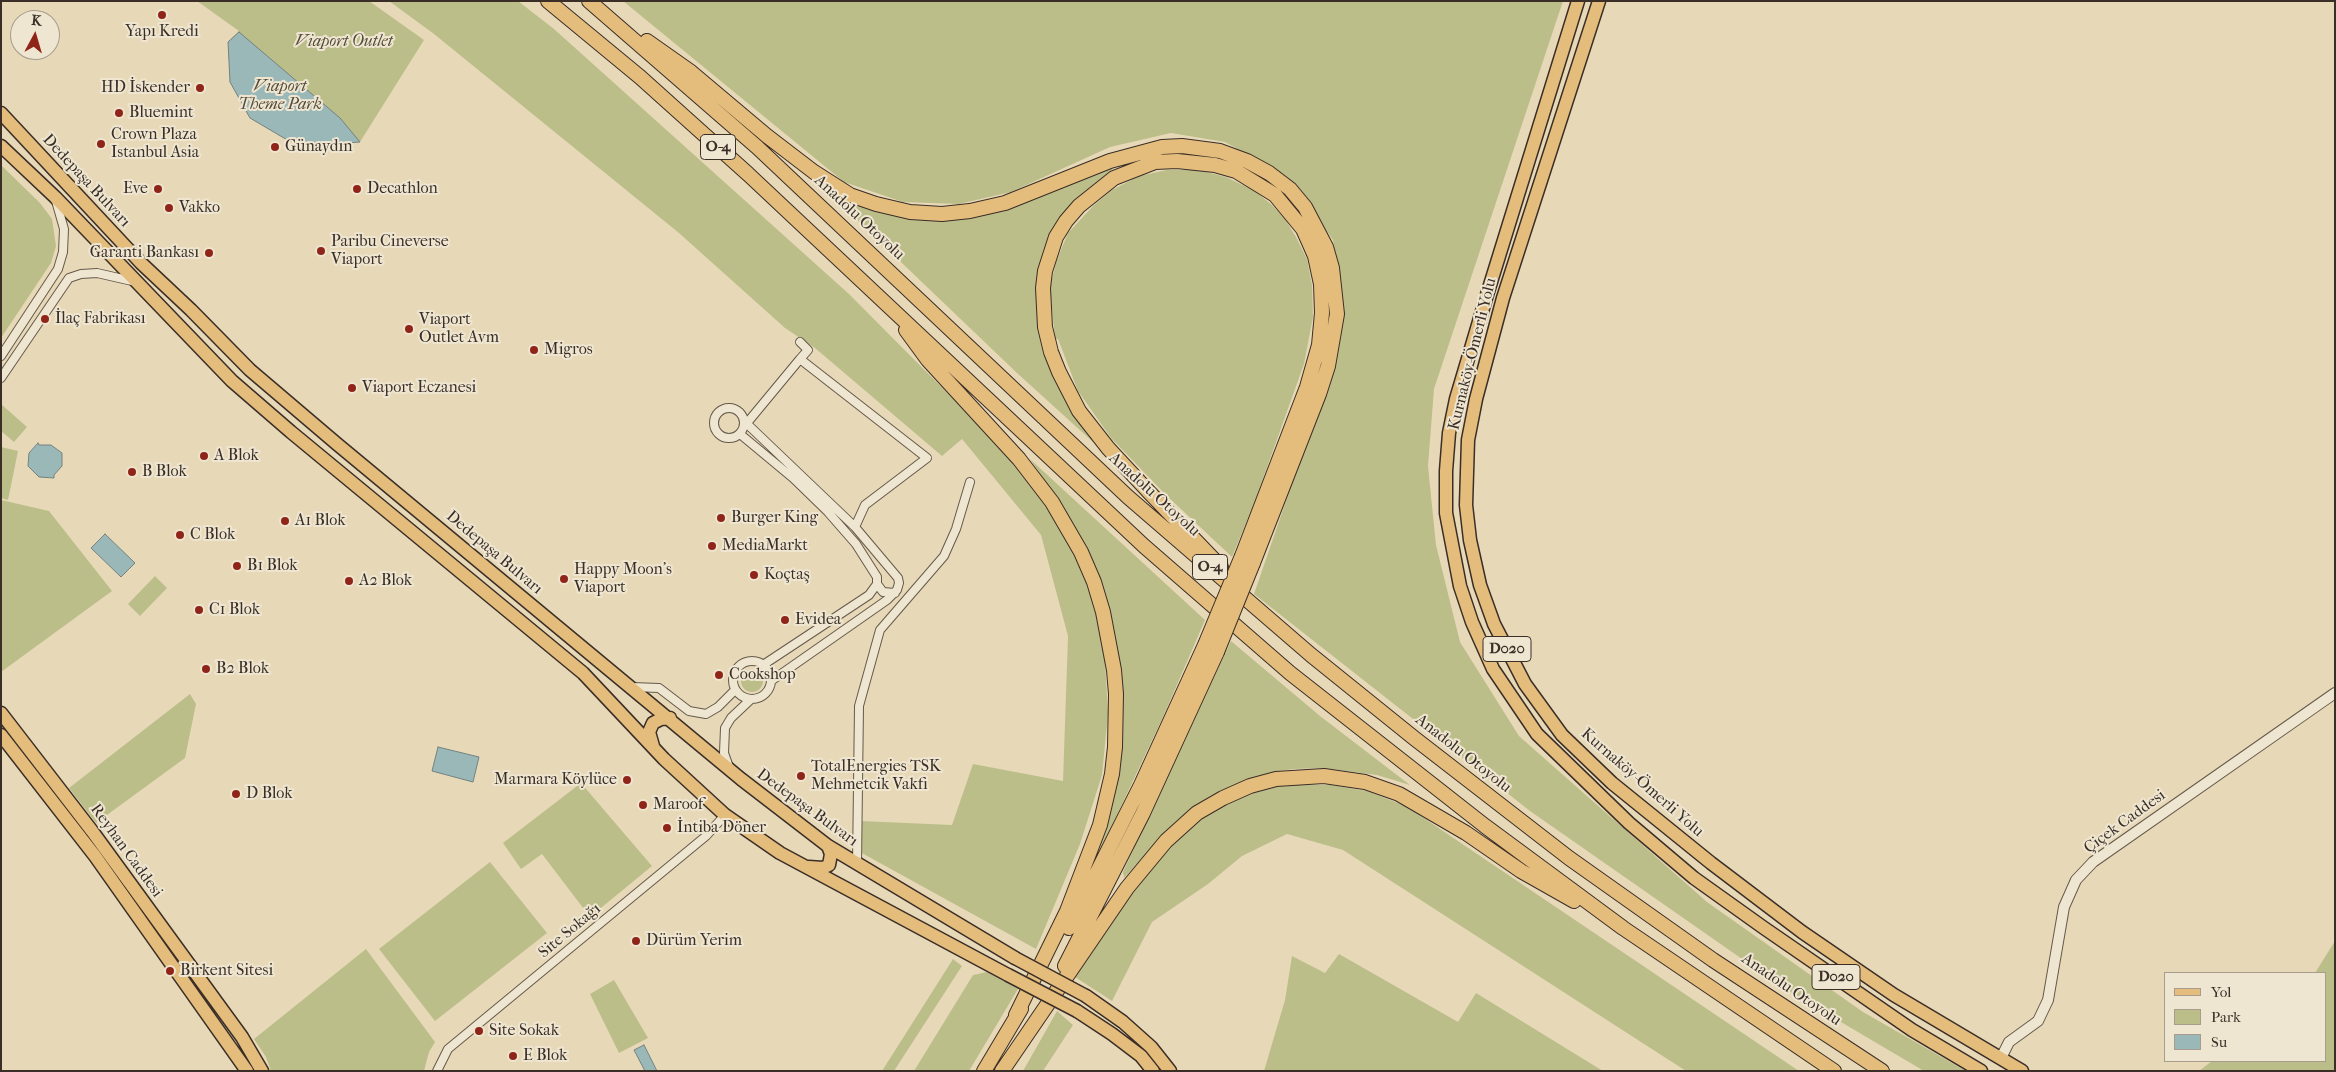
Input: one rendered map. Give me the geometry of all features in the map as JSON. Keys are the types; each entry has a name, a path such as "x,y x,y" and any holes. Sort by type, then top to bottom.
{"highway":[{"name":"O-4","path":"548,1 640,77 883,299 1014,426 1136,540 1290,673 1432,785 1623,928 1834,1071"},
{"path":"590,1 692,72 767,136 814,172 850,195 876,204 910,212 942,214 970,211 1006,203 1110,161 1162,146 1182,146 1220,151 1247,161 1269,173 1290,190 1305,207 1326,247 1332,268 1337,314 1328,366 1319,394 1248,559 1204,644 1141,785 1057,952 984,1071"},
{"name":"Anadolu Otoyolu","path":"590,1 757,146 1128,497 1312,655 1406,732 1569,858 1713,960 1882,1071"},
{"path":"1036,1022 1125,849 1217,652 1248,559 1307,387 1318,345 1322,313 1319,275 1315,256 1303,229 1275,195 1254,180 1236,171 1215,165 1178,161 1155,162 1114,178 1096,191 1079,206 1056,237 1050,253 1043,288 1045,326 1051,352 1069,394 1108,448 1262,612"},
{"path":"883,299 928,360 1019,459 1052,502 1081,552 1094,582 1109,639 1115,686 1116,720 1112,774 1107,800 1092,848 1067,911 1016,1016"},
{"path":"1002,1071 1127,888 1166,841 1197,813 1223,798 1250,786 1276,779 1304,776 1330,777 1365,782 1399,794 1466,833 1522,871 1623,928"}],"main road":[{"name":"Kurnaköy-Ömerli Yolu","path":"1578,1 1483,307 1456,399 1449,433 1446,471 1446,513 1460,586 1472,622 1493,670 1536,734 1629,823 1694,878 1764,928 1912,1030 1981,1071"},
{"name":"Kurnaköy-Ömerli Yolu","path":"1599,1 1502,298 1476,399 1468,440 1466,505 1470,540 1480,585 1494,624 1526,684 1562,735 1612,783 1711,863 1802,932 1894,995 2022,1071"},
{"name":"Dedepaşa Bulvarı","path":"1,113 141,263 250,370 670,718 731,771 828,846 856,864 1015,958 1086,996 1130,1028 1151,1047 1170,1071"},
{"name":"Dedepaşa Bulvarı","path":"1,146 54,197 232,381 297,438 583,673 670,764 725,815 780,852 1076,1011 1112,1034 1141,1056 1154,1071"},
{"name":"Reyhan Caddesi","path":"1,713 92,831 222,1010 262,1071"},
{"path":"653,746 649,732 653,723 661,719 670,718"},
{"name":"Reyhan Caddesi","path":"1,735 95,856 247,1071"},
{"path":"806,866 823,868 828,865 831,854 828,846"},
{"path":"211,1018 222,1010"}],"street":[{"path":"1,356 58,269 63,252 64,229 54,197"},
{"path":"1,378 69,278 88,272 106,273 126,278 139,284"},
{"path":"771,681 895,593 899,582 898,578 855,527 745,422 739,413 731,409 722,410 715,417 715,428 721,436 731,438 740,434 745,422 808,350 800,342"},
{"path":"800,359 927,458 865,505 855,527"},
{"path":"740,434 793,478 828,512 856,544 882,592 895,593"},
{"path":"856,864 859,706 880,630 944,556 956,529 970,482"},
{"path":"763,665 869,595 884,572 892,571"},
{"path":"731,771 724,753 725,728 731,718 750,700 762,697 770,687 770,675 763,665 751,661 739,666 733,677 735,690 744,698 750,700"},
{"path":"631,687 659,688 689,710 706,714 718,707 735,690"},
{"name":"Çiçek Caddesi","path":"2001,1058 2009,1042 2038,1021 2048,1000 2064,907 2076,880 2093,862 2335,693"},
{"name":"Site Sokağı","path":"437,1071 448,1049 706,836 725,815"}],"green space":[{"name":"Viaport Outlet","path":"197,1 369,1 424,40 360,142 289,141 250,118 230,82 228,42 239,31"},
{"path":"389,1 518,1 554,29 849,294 1008,454 1060,524 1089,590 1104,642 1108,714 1102,775 1080,844 1036,949 860,852 861,821 952,825 973,764 1063,781 1068,636 1041,535 962,439 942,456 815,348 785,328 679,233 434,34"},
{"path":"623,1 1563,1 1434,389 1428,466 1436,545 1460,642 1519,736 1707,902 1863,1012 1966,1071 1924,1071 1785,989 1530,811 1254,594 1329,376 1342,300 1333,240 1288,178 1225,142 1171,133 1110,147 1011,192 959,204 903,202 844,182"},
{"path":"1,165 40,203 52,219 56,246 51,263 1,338"},
{"path":"1116,166 1081,195 1065,215 1037,299 1093,442 1017,373 812,177 886,213 1025,202"},
{"path":"1167,170 1199,170 1226,177 1255,191 1285,219 1296,237 1307,259 1312,285 1313,317 1304,364 1255,501 1232,557 1166,495 1111,438 1078,391 1058,339 1055,339 1050,288 1056,262 1068,233 1094,205 1112,190 1139,176"},
{"path":"1,404 27,427 14,442 1,431"},
{"path":"1,447 18,451 8,500 1,498"},
{"path":"1030,459 1205,620 1163,717 1091,870 1108,820 1115,787 1116,653 1062,507"},
{"path":"1,500 49,511 112,591 1,672"},
{"path":"155,576 167,588 140,616 128,604"},
{"path":"1231,641 1320,716 1410,785 1377,775 1323,768 1272,772 1272,774 1241,782 1194,808 1168,830 1124,878 1123,872"},
{"path":"752,670 760,673 763,681 760,689 752,692 744,689 741,681 744,673"},
{"path":"190,694 196,704 185,758 96,823 69,788"},
{"path":"581,783 652,866 590,917 542,854 521,869 503,843"},
{"path":"1331,785 1367,791 1406,806 1799,1071 1686,1071 1343,850 1287,834 1242,856 1208,884 1152,922 1112,1001 1075,977 1144,875 1165,850 1205,814 1244,794 1273,786"},
{"path":"490,862 547,933 435,1021 379,949"},
{"path":"2335,941 2335,1071 2199,1071 2211,1062 2326,1062 2326,972 2316,972"},
{"path":"366,949 435,1042 429,1052 424,1071 271,1071 266,1057 254,1039"},
{"path":"1339,954 1458,1022 1476,993 1603,1071 1264,1071 1285,1000 1292,956 1325,973"},
{"path":"953,959 962,966 894,1071 882,1071"},
{"path":"987,972 1018,989 969,1071 914,1071 973,975"},
{"path":"614,980 648,1038 619,1053 590,994"},
{"path":"1057,1011 1073,1025 1043,1071 1023,1071"}],"water":[{"name":"Viaport Theme Park","path":"239,32 340,118 360,142 314,145 289,141 250,118 230,82 228,42"},
{"path":"38,443 39,445 51,445 62,453 62,466 54,475 54,478 39,477 28,466 29,453"},
{"path":"105,534 135,563 121,577 91,548"},
{"path":"438,747 479,757 473,782 432,771"},
{"path":"644,1045 657,1071 645,1071 634,1050"}],"place":[{"name":"Yapı Kredi","path":"162,15"},
{"name":"HD İskender","path":"200,88"},
{"name":"Bluemint","path":"119,113"},
{"name":"Crown Plaza Istanbul Asia","path":"101,144"},
{"name":"Günaydın","path":"275,147"},
{"name":"Eve","path":"158,189"},
{"name":"Decathlon","path":"357,189"},
{"name":"Vakko","path":"169,208"},
{"name":"Paribu Cineverse Viaport","path":"321,251"},
{"name":"Garanti Bankası","path":"209,253"},
{"name":"İlaç Fabrikası","path":"45,319"},
{"name":"Viaport Outlet Avm","path":"409,329"},
{"name":"Migros","path":"534,350"},
{"name":"Viaport Eczanesi","path":"352,388"},
{"name":"A Blok","path":"204,456"},
{"name":"B Blok","path":"132,472"},
{"name":"Burger King","path":"721,518"},
{"name":"A1 Blok","path":"285,521"},
{"name":"C Blok","path":"180,535"},
{"name":"MediaMarkt","path":"712,546"},
{"name":"B1 Blok","path":"237,566"},
{"name":"Koçtaş","path":"754,575"},
{"name":"Happy Moon's Viaport","path":"564,579"},
{"name":"A2 Blok","path":"349,581"},
{"name":"C1 Blok","path":"199,610"},
{"name":"Evidea","path":"785,620"},
{"name":"B2 Blok","path":"206,669"},
{"name":"Cookshop","path":"719,675"},
{"name":"TotalEnergies TSK Mehmetcik Vakfı","path":"801,776"},
{"name":"Marmara Köylüce","path":"627,780"},
{"name":"D Blok","path":"236,794"},
{"name":"Maroof","path":"643,805"},
{"name":"İntiba Döner","path":"667,828"},
{"name":"Dürüm Yerim","path":"636,941"},
{"name":"Birkent Sitesi","path":"170,971"},
{"name":"Site Sokak","path":"479,1031"},
{"name":"E Blok","path":"513,1056"}]}
